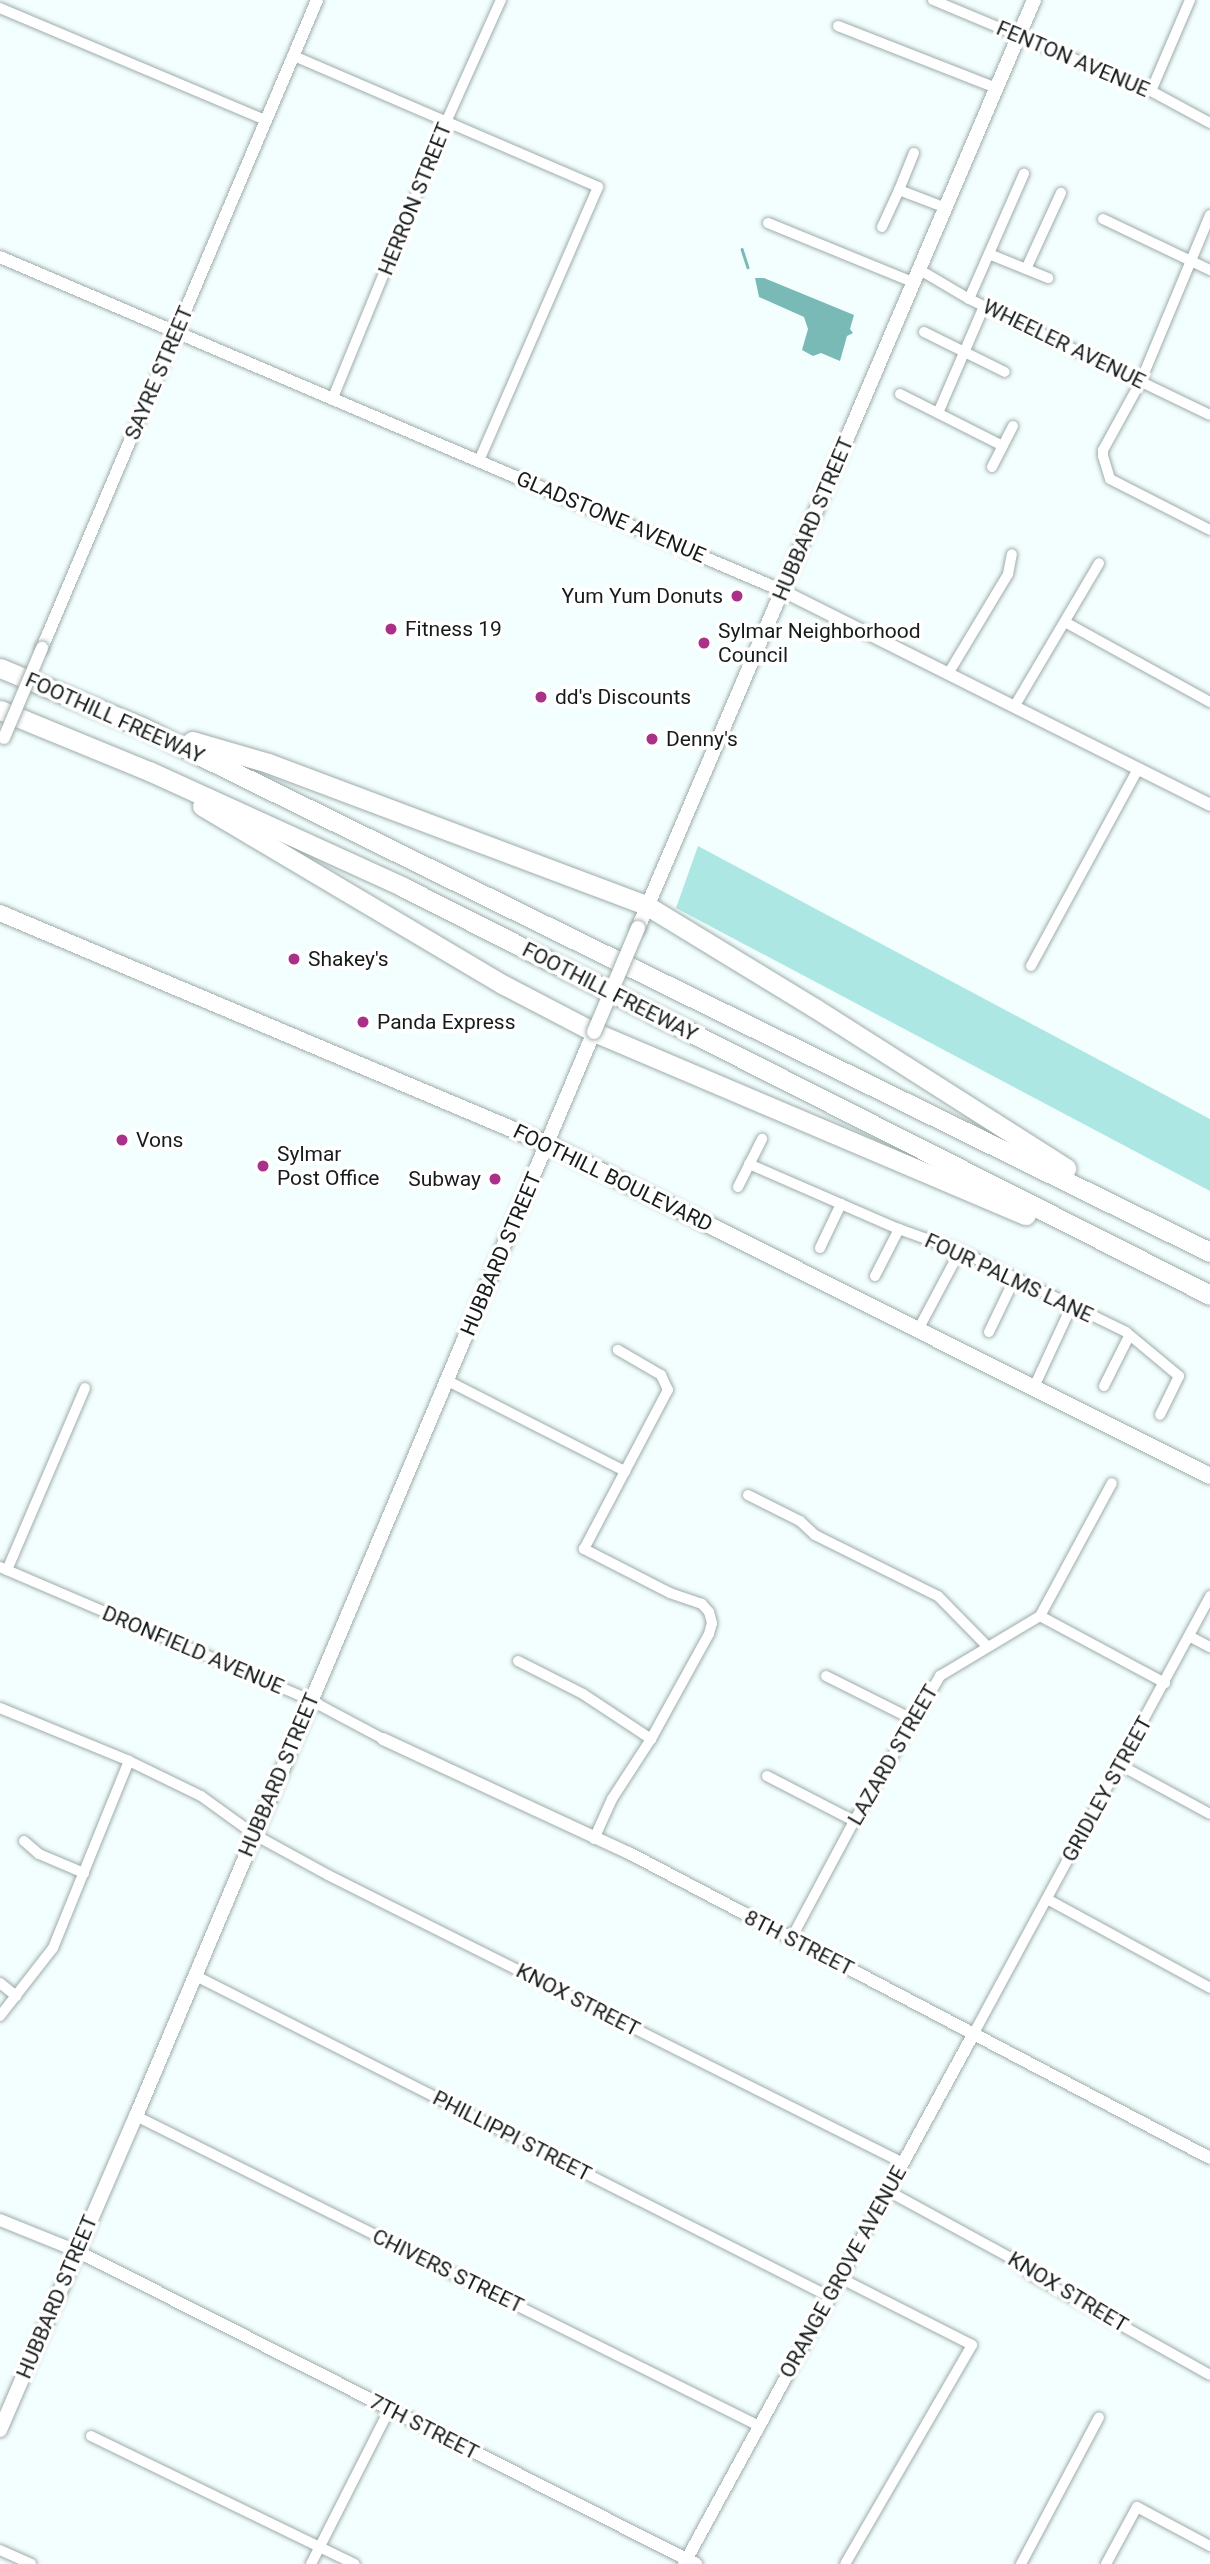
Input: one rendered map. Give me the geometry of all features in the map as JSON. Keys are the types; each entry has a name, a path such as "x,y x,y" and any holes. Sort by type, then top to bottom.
{"highway":[{"name":"FOOTHILL FREEWAY","path":"0,668 142,727 1210,1252"},
{"name":"FOOTHILL FREEWAY","path":"0,710 149,771 403,887 1210,1295"},
{"path":"142,727 268,763 646,905 827,1015 1143,1218"},
{"path":"149,771 243,833 504,985 594,1032 1186,1283"}],"main road":[{"name":"HUBBARD STREET","path":"0,2430 448,1381 646,905 1034,0"},
{"name":"FOOTHILL BOULEVARD","path":"0,913 547,1143 1210,1476"}],"street":[{"name":"SAYRE STREET","path":"2,742 317,0"},
{"name":"HERRON STREET","path":"332,400 447,120 501,0"},
{"name":"FENTON AVENUE","path":"933,0 1151,91 1210,123"},
{"path":"1151,91 1190,0"},
{"path":"0,8 265,120"},
{"path":"838,26 996,88"},
{"path":"294,56 598,187 480,461"},
{"path":"882,227 915,153"},
{"path":"969,299 1024,174"},
{"path":"899,190 946,208"},
{"path":"1026,269 1061,192"},
{"path":"1210,215 1140,381 1103,450 1104,464 1110,479 1210,530"},
{"path":"1103,219 1210,270"},
{"name":"WHEELER AVENUE","path":"768,223 917,276 1210,415"},
{"path":"989,254 1048,278"},
{"name":"GLADSTONE AVENUE","path":"0,257 782,590 1210,805"},
{"path":"938,414 984,306"},
{"path":"924,332 1005,372"},
{"path":"900,394 1003,446"},
{"path":"992,467 1013,426"},
{"path":"948,674 1008,574 1012,554"},
{"path":"1014,708 1099,563"},
{"path":"1065,622 1210,702"},
{"path":"1031,966 1138,769"},
{"path":"738,1186 762,1139"},
{"name":"FOUR PALMS LANE","path":"749,1164 899,1229 960,1251 1129,1335 1179,1376 1160,1415"},
{"path":"820,1248 841,1204"},
{"path":"875,1276 899,1229"},
{"path":"919,1328 960,1251"},
{"path":"989,1332 1015,1278"},
{"path":"1034,1387 1072,1306"},
{"path":"1104,1386 1129,1335"},
{"path":"594,1839 612,1799 651,1739 709,1634 712,1623 709,1612 702,1604 670,1593 584,1549 668,1390 661,1374 618,1350"},
{"path":"448,1381 625,1471"},
{"path":"4,1568 85,1388"},
{"path":"1112,1483 1040,1616 1165,1683"},
{"path":"748,1495 800,1521 815,1535 938,1596 986,1646"},
{"name":"DRONFIELD AVENUE","path":"4,1568 310,1700 383,1738"},
{"name":"GRIDLEY STREET","path":"1003,1980 1210,1596"},
{"name":"LAZARD STREET","path":"791,1939 854,1821 912,1719 940,1676 1040,1616"},
{"path":"1189,1636 1210,1647"},
{"path":"518,1661 583,1694 651,1739"},
{"path":"826,1676 912,1719"},
{"name":"KNOX STREET","path":"0,1708 129,1761 201,1796 255,1835 328,1875 903,2163"},
{"name":"8TH STREET","path":"383,1738 594,1839 629,1853 1210,2158"},
{"path":"0,2016 52,1948 129,1761"},
{"path":"1120,1765 1210,1814"},
{"path":"767,1776 854,1821"},
{"path":"24,1841 39,1854 84,1873"},
{"path":"1047,1899 1210,1988"},
{"name":"PHILLIPPI STREET","path":"194,1975 830,2297"},
{"name":"ORANGE GROVE AVENUE","path":"689,2562 759,2426 1003,1980"},
{"path":"0,1983 16,1996"},
{"name":"CHIVERS STREET","path":"136,2116 759,2426"},
{"name":"KNOX STREET","path":"888,2191 1009,2257 1032,2275 1210,2375"},
{"name":"7TH STREET","path":"0,2220 77,2250 152,2291 689,2562"},
{"path":"840,2278 972,2345 845,2564"},
{"path":"311,2564 389,2410"},
{"path":"1021,2564 1099,2417"},
{"path":"91,2436 355,2564"},
{"path":"1106,2564 1137,2507 1210,2546"},
{"path":"0,2550 30,2564"}],"shaded area":[{"path":"755,278 764,278 854,315 850,329 853,333 847,336 840,361 821,353 813,356 802,350 808,329 804,317 759,297"},
{"path":"698,846 1210,1119 1210,1191 676,908"}],"waterway":[{"path":"742,249 748,267"}],"place":[{"name":"Yum Yum Donuts","path":"737,596"},
{"name":"Fitness 19","path":"391,629"},
{"name":"Sylmar Neighborhood Council","path":"704,643"},
{"name":"dd's Discounts","path":"541,697"},
{"name":"Denny's","path":"652,739"},
{"name":"Shakey's","path":"294,959"},
{"name":"Panda Express","path":"363,1022"},
{"name":"Vons","path":"122,1140"},
{"name":"Sylmar Post Office","path":"263,1166"},
{"name":"Subway","path":"495,1179"}]}
